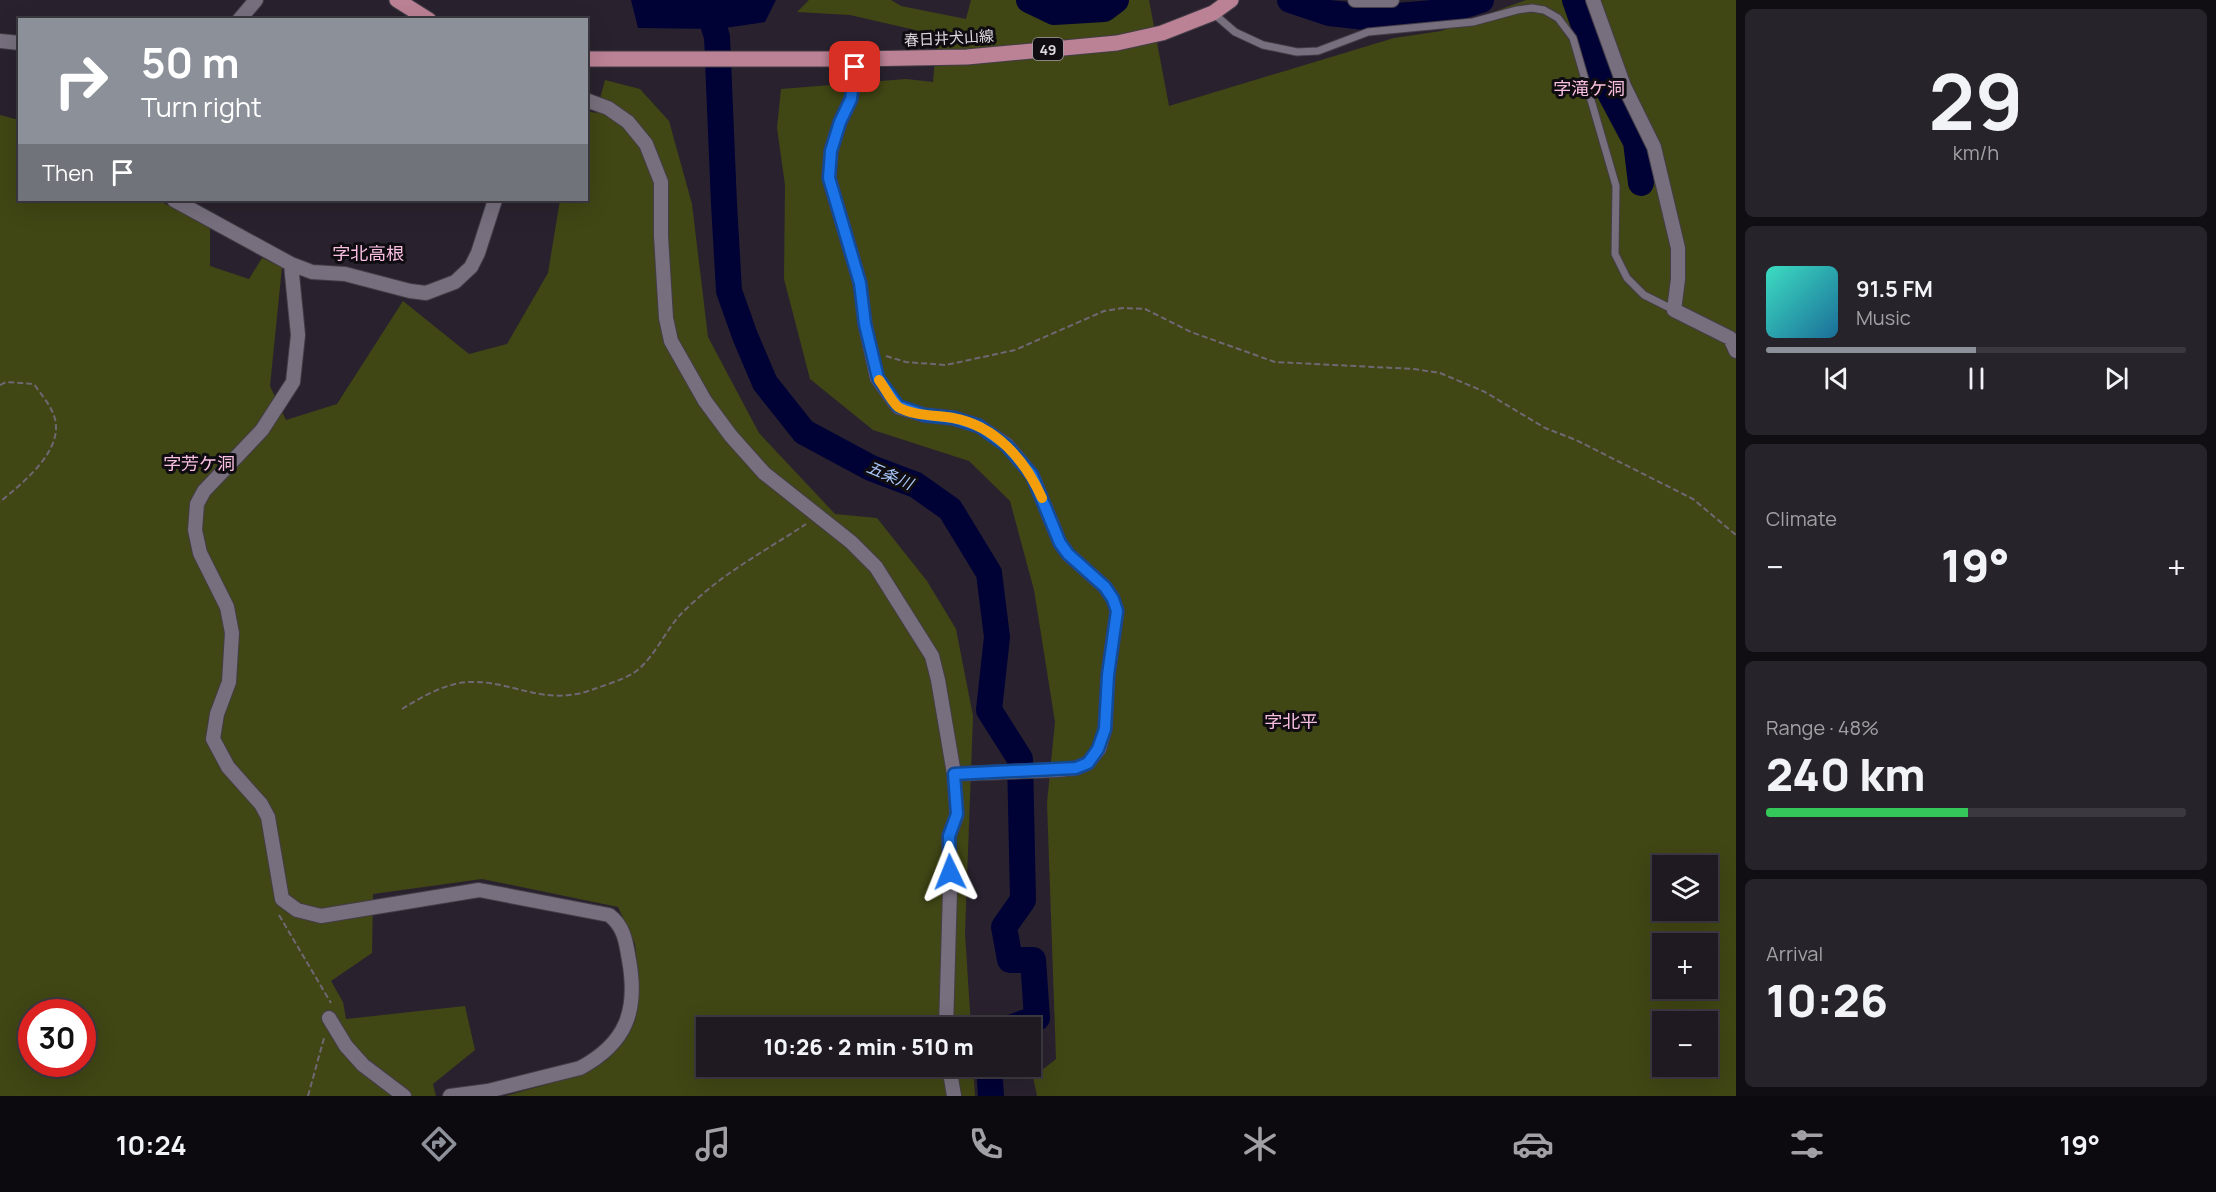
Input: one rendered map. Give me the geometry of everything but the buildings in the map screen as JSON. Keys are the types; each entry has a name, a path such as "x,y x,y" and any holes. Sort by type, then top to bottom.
{"main road":[{"path":"397,0 426,18"},
{"name":"春日井犬山線","path":"589,59 967,57 1117,43 1162,33 1213,13 1232,0"}],"street":[{"path":"241,18 256,0"},
{"path":"1355,0 1392,0"},
{"path":"1593,0 1624,86 1654,147 1678,248 1678,279 1674,310 1730,338 1736,351"},
{"path":"0,41 18,42"},
{"path":"855,59 855,79 851,99 840,122 831,151 829,178 860,283 865,324 878,378 898,406 924,415 953,418 979,426 1007,446 1032,475 1060,543 1068,554 1105,587 1117,611 1108,675 1105,729 1098,749 1088,763 1076,768 1057,770 954,774"},
{"path":"588,101 608,108 628,122 646,144 662,182 661,236 666,318 671,341 705,401 731,436 764,473 851,542 876,567 932,656 954,774 957,814 949,836 946,1017"},
{"path":"176,201 291,264 312,272 345,274 410,291 426,292 455,282 471,267 478,253 495,201"},
{"path":"291,264 298,335 293,382 262,430 204,491 196,504 195,530 200,553 227,607 232,633 229,682 217,714 213,739 228,767 261,804 268,817 282,898 297,910 321,916 479,890 601,912 616,920 627,945 633,990 629,1019 614,1042 593,1061 580,1068 488,1091 450,1096"},
{"path":"328,1018 346,1046 363,1065 404,1096"},
{"path":"950,1077 954,1096"}],"lane":[{"path":"1213,13 1235,32 1263,45 1297,52 1318,51 1368,32 1473,22 1517,10 1544,10 1558,18 1573,38 1616,186 1615,254 1627,278 1644,296 1674,310"}],"path":[{"path":"871,352 906,362 946,365 1015,350 1104,311 1123,308 1145,309 1191,332 1275,362 1414,369 1440,373 1485,392 1545,428 1576,440 1693,499 1736,535"},
{"path":"0,385 6,382 34,384 53,412 55,422 54,447 28,478 0,502"},
{"path":"402,709 426,695 469,682 490,684 539,695 558,696 591,690 633,673 646,660 680,615 716,583 818,516"},
{"path":"282,898 275,909 332,1005 317,1069 308,1096"}],"green space":[{"path":"809,0 891,0 901,6 966,19 971,0 1149,0 1169,106 1394,38 1441,31 1526,0 1736,0 1736,1096 1037,1096 1033,1077 1041,1077 1041,1071 1056,1059 1047,803 1055,722 1034,590 1010,501 969,461 873,430 810,379 784,279 785,185 777,128 781,89 906,79 933,82 937,35 850,15 797,12"},
{"path":"605,80 640,89 669,121 692,204 708,337 759,433 835,514 877,518 927,581 956,629 973,716 965,933 970,1017 696,1017 696,1077 974,1077 975,1096 505,1096 577,1076 607,1060 635,1022 639,980 635,944 618,907 482,879 373,894 372,953 331,981 343,1002 346,1019 465,1006 475,1050 433,1084 436,1096 0,1096 0,115 18,120 18,201 160,201 210,228 210,266 249,279 262,258 282,267 270,386 286,420 337,404 403,301 469,354 507,344 548,273 560,201 588,201 588,111 596,113"}],"shaded area":[{"path":"631,0 776,0 765,22 718,29 638,28"}],"waterway":[{"name":"五条川","path":"706,0 717,37 729,291 765,383 804,432 871,468 916,485 950,509 989,573 997,637 989,710 1020,759 1023,900 1004,927 1010,960 1033,960 1037,1017"},
{"path":"1029,0 1054,12 1104,9 1116,0"},
{"path":"1290,0 1329,13 1374,18 1444,12 1481,0"},
{"path":"1575,0 1603,80 1636,142 1641,183"},
{"name":"五条川","path":"990,1077 991,1096"}],"slow traffic":[{"path":"879,380 898,406 924,415 953,418 979,426 1007,446 1032,475 1042,498"}],"district":[{"name":"字滝ケ洞","path":"1589,88"},
{"name":"字北高根","path":"368,253"},
{"name":"字芳ケ洞","path":"199,463"},
{"name":"字北平","path":"1291,721"}],"route":[{"path":"855,67 851,99 840,122 831,151 829,178 860,283 865,324 878,378 898,406 924,415 953,418 979,426 1007,446 1032,475 1060,543 1068,554 1105,587 1117,611 1108,675 1105,729 1098,749 1088,763 1076,768 954,774 957,814 949,836 950,872"}]}
